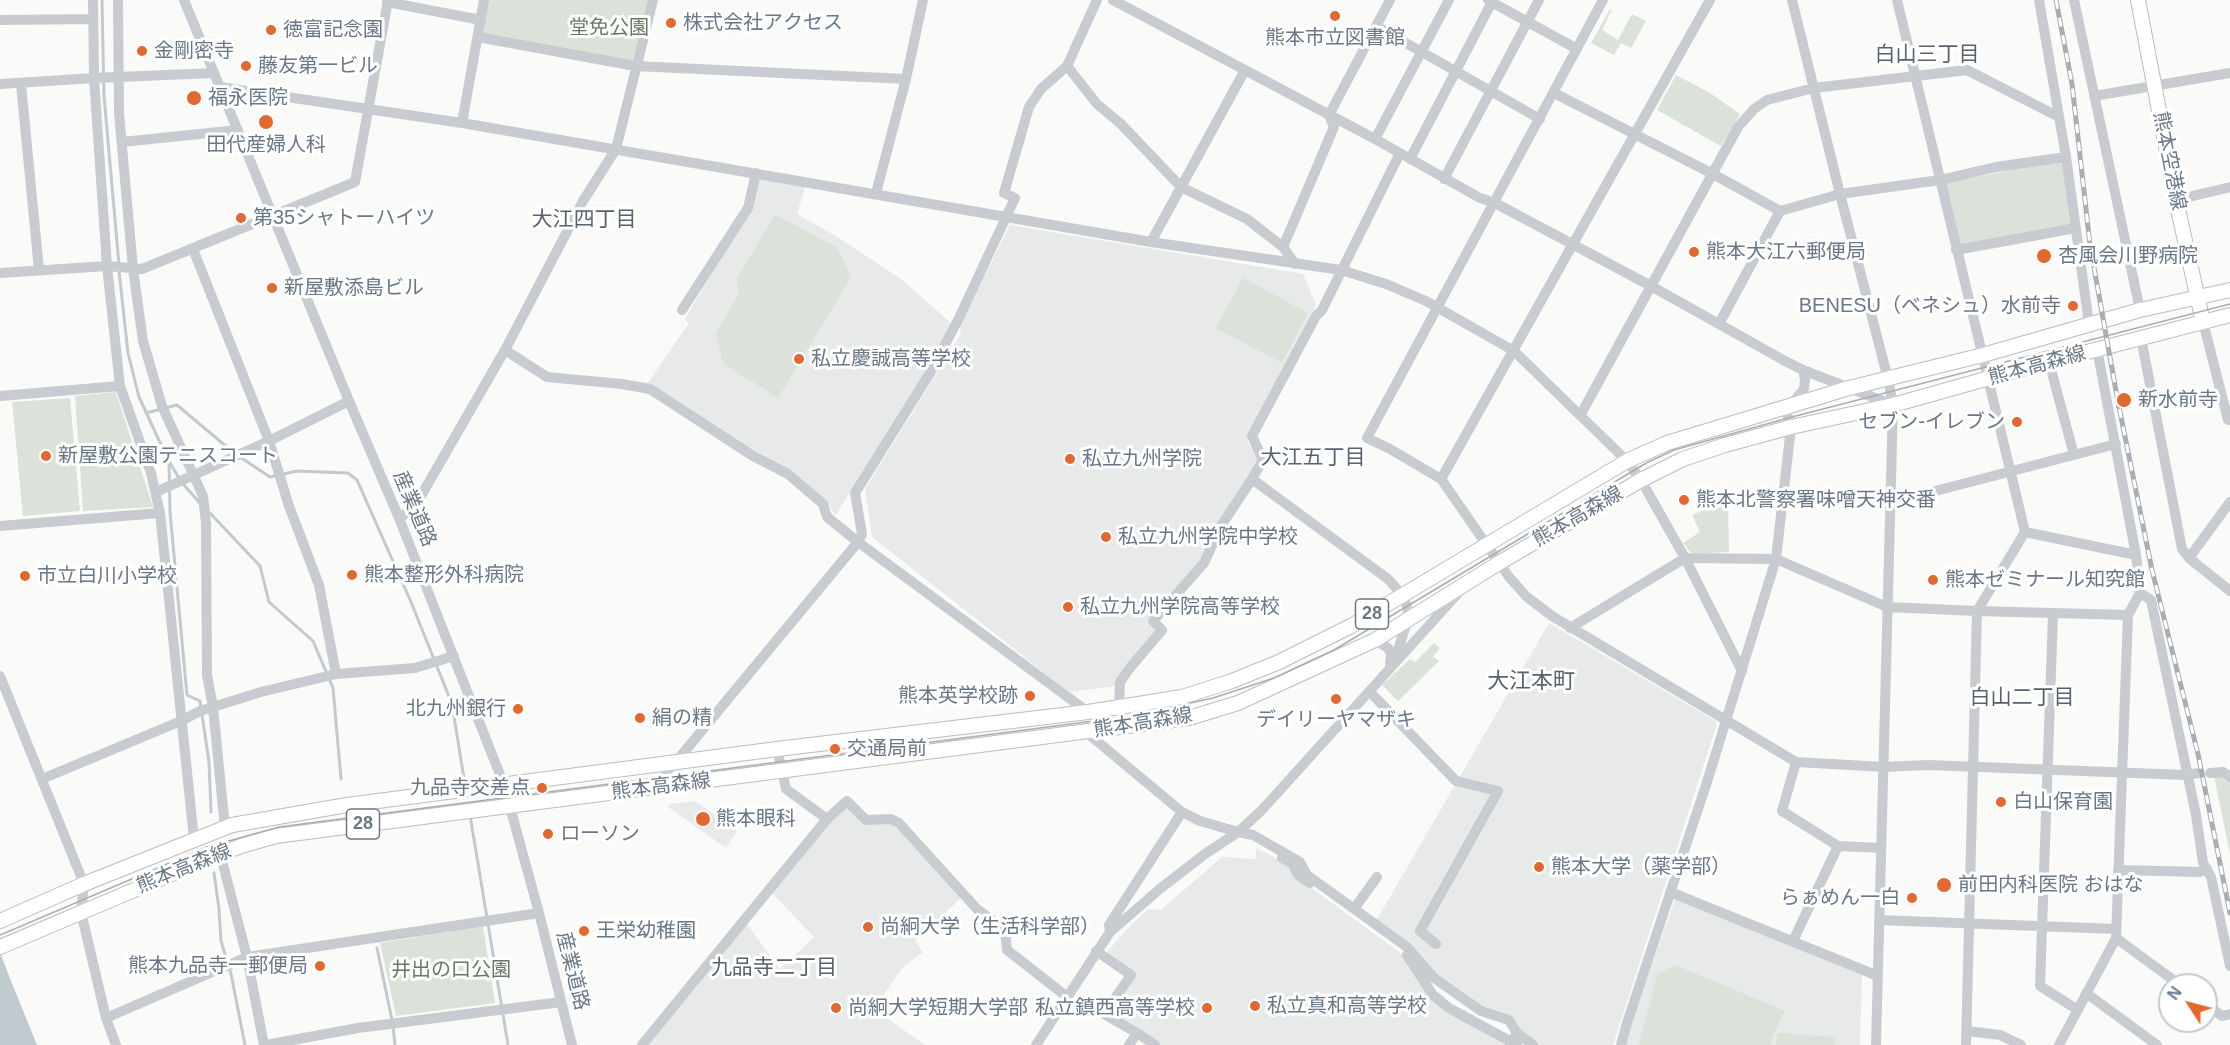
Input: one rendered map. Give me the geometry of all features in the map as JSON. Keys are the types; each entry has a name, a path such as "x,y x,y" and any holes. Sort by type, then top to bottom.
{"main road":[{"name":"熊本空港線","path":"2138,0 2176,200 2203,322"},
{"name":"熊本高森線","path":"0,921 84,884 211,833 325,808 777,749 1088,712 1182,697 1232,681 1279,662 1342,631 1627,461 1667,442 1849,388 1983,355 2140,310 2230,290"},
{"name":"熊本高森線","path":"0,947 215,855 276,836 1189,718 1238,703 1375,640 1470,580 1641,480 1683,459 1791,427 1893,405 2230,315"}],"street":[{"path":"93,0 95,78 120,386 161,490 160,513 181,720 211,833"},
{"path":"118,0 114,78 122,142 130,268 143,341 162,406 190,476 202,496 206,523 207,709 211,833"},
{"name":"産業道路","path":"184,0 399,518 504,785 572,1045"},
{"path":"462,123 484,0"},
{"path":"399,518 414,508 505,350 583,201 616,149 652,0"},
{"path":"876,193 906,79 923,0"},
{"path":"650,788 675,763 858,542 862,534 855,493 930,373 959,318 1015,198 1004,193 1029,107 1041,88 1066,66 1097,0"},
{"path":"1113,0 1375,139 1444,179 1480,198 1495,203 1651,286 1803,370 1893,405"},
{"path":"1329,115 1390,0"},
{"path":"1375,139 1449,0"},
{"path":"1444,179 1539,0"},
{"path":"1603,0 1367,438 1390,448 1441,479 1499,563 1527,597 1570,628 1796,762 2186,775 2223,772 2230,777"},
{"path":"1441,479 1710,0"},
{"path":"1792,0 1893,405 1876,1045"},
{"path":"1896,0 2025,532 1977,611 1975,767 1966,1045"},
{"path":"2039,0 2066,157 2089,324"},
{"path":"2074,0 2140,310"},
{"path":"0,273 109,266 142,269 355,182 388,1 481,20"},
{"path":"1119,707 1120,682 1162,630 1153,621 1204,563 1221,526 1263,460 1252,436 1316,316 1322,310 1341,270 1456,71 1491,1 1577,49"},
{"path":"0,20 93,19"},
{"path":"1376,26 1540,119"},
{"path":"478,37 635,66 906,79"},
{"path":"1066,66 1097,104 1121,124 1181,187 1247,219 1283,247 1295,264"},
{"path":"1151,242 1245,70"},
{"path":"1581,414 1738,127 1754,109 1767,100 1814,88 1967,70 2059,117"},
{"path":"0,84 214,73"},
{"path":"2094,96 2230,73"},
{"path":"21,84 39,270"},
{"path":"220,87 462,123 1151,242 1341,270 1395,287 1426,301 1514,351 1627,461 1641,480 1685,558 1742,671"},
{"path":"1554,93 1780,211 1839,194 1940,180 1996,167 2066,157"},
{"path":"1283,247 1334,127 1329,115"},
{"path":"122,142 238,130"},
{"path":"682,310 748,208 756,173"},
{"path":"2176,200 2230,187"},
{"path":"1719,324 1780,211"},
{"path":"1956,250 2076,228"},
{"path":"193,249 268,441 318,585 336,674"},
{"path":"2203,322 2229,423"},
{"path":"2141,338 2182,549 2189,558 2230,591"},
{"path":"505,350 547,377 650,389 753,456 788,474 823,504 827,517 858,542 1088,712"},
{"path":"2059,1045 2116,934 2128,615 2140,593 2136,555 2097,350"},
{"path":"2049,362 2074,454"},
{"path":"1621,1045 1707,782 1776,559 1791,427 1788,406 1804,389 1803,370"},
{"path":"0,396 120,386"},
{"path":"161,490 349,401"},
{"path":"1889,503 2116,444"},
{"path":"1252,479 1388,579 1403,596 1408,619 1400,648 1390,667"},
{"path":"2189,558 2230,502"},
{"path":"0,526 123,514 160,513"},
{"path":"2025,532 2136,555"},
{"path":"1570,628 1685,558 1776,559 1887,607 2128,615"},
{"path":"1036,1045 1110,932 1161,888 1238,832 1261,811 1470,580"},
{"path":"2140,593 2151,600 2203,863 2211,877 2230,966"},
{"path":"2053,614 2040,986 2078,1010"},
{"path":"1375,640 1383,644 1391,654 1390,667"},
{"path":"42,779 207,709 261,692 336,674 415,668 454,656"},
{"path":"0,676 84,884 78,913 106,1018 116,1045"},
{"path":"1370,692 1456,781 1498,791 1420,931 1436,944"},
{"path":"1086,732 1182,812 1200,820 1253,835 1300,862 1307,875 1407,946 1434,978 1481,1011 1509,1020 1514,1041"},
{"path":"777,749 786,789 827,819"},
{"path":"1796,762 1782,811 1838,846 1881,848"},
{"path":"642,1045 827,819 847,801 866,820 891,819 899,823 977,909 1005,930 1007,950 1066,996"},
{"path":"1110,932 1109,925 1182,812"},
{"path":"1238,832 1239,838 1251,841 1292,863 1298,875 1406,953 1432,995 1449,1008 1514,1041 1533,1045"},
{"path":"1793,941 1838,846"},
{"path":"215,855 247,957 265,1045 358,1028 561,1002"},
{"path":"2118,870 2200,872 2206,869"},
{"path":"1354,909 1377,877"},
{"path":"1670,892 1878,976"},
{"path":"106,1018 247,957 539,913"},
{"path":"1879,920 2043,927 2116,934 2165,973"},
{"path":"1096,951 1131,975 1104,1014 1155,1045"},
{"path":"2086,993 2157,1045"},
{"path":"1967,1031 2000,1035 2021,1045"},
{"path":"1129,1045 1137,1034"}],"shaded area":[{"name":"私立慶誠高等学校","path":"757,179 805,187 797,214 836,236 901,279 950,322 949,334 835,516 829,505 753,451 647,384 689,323 685,319 747,212"},
{"name":"私立九州学院","path":"1010,225 1303,274 1316,305 1251,431 1247,442 1257,454 1257,463 1204,556 1150,620 1159,630 1116,686 1069,692 872,537 865,489 961,334 959,326"},
{"name":"熊本大学（薬学部）","path":"1549,623 1716,721 1716,727 1613,1045 1538,1045 1437,978 1376,921"},
{"name":"熊本眼科","path":"695,801 737,831 726,848 668,807 670,804"},
{"name":"尚絅大学（生活科学部）","path":"844,804 866,824 889,821 895,825 961,898 915,941 923,952 902,968 874,1009 925,1045 645,1045 747,924 780,969 814,937 772,893"},
{"path":"1256,848 1292,866 1297,877 1407,958 1430,994 1506,1045 1160,1045 1110,1014 1135,973 1106,953 1148,909 1161,910 1222,857 1256,859"},
{"name":"熊本大学（薬学部）","path":"1675,899 1862,975 1860,1045 1626,1045 1630,1027"},
{"path":"0,952 9,976 37,1045 0,1045"}],"green space":[{"name":"堂免公園","path":"487,0 649,0 632,62 481,34"},
{"path":"1610,9 1612,10 1602,30 1618,40 1632,14 1646,21 1631,48 1621,43 1614,55 1591,43"},
{"path":"1676,75 1710,93 1740,114 1721,146 1657,110"},
{"path":"2062,160 2070,225 1958,245 1944,183"},
{"path":"775,215 837,247 851,277 778,398 723,363 716,333 739,294 737,278"},
{"path":"1243,278 1308,313 1282,363 1216,328"},
{"path":"116,392 153,507 83,511 75,396"},
{"name":"新屋敷公園テニスコート","path":"70,398 80,511 23,516 12,402"},
{"path":"1728,500 1729,552 1692,554 1683,543 1700,532 1692,515"},
{"path":"1434,643 1440,648 1433,657 1439,661 1398,701 1382,685 1410,659 1415,662"},
{"path":"2223,775 2230,780 2230,854 2214,776"},
{"name":"井出の口公園","path":"483,926 495,1003 396,1016 380,943"},
{"path":"1675,965 1785,1011 1772,1037 1771,1045 1639,1045 1657,975"},
{"path":"1777,1033 1835,1037 1834,1045 1776,1045"}],"waterway":[{"path":"102,0 104,96 119,265"},
{"path":"119,271 128,353 139,397 169,462 170,512 187,695 200,701 209,762 211,812"},
{"path":"146,413 177,405 234,453"},
{"path":"240,457 270,477 297,471 348,473 357,480 411,602 452,704 465,785"},
{"path":"170,463 179,478"},
{"path":"183,484 200,503"},
{"path":"209,512 260,566 269,602 313,641 333,688 341,779"},
{"path":"470,815 508,1045"},
{"path":"214,873 221,941 231,974 245,1045"},
{"path":"377,948 392,1020"},
{"path":"393,1026 395,1045"}],"tram line":[{"path":"0,935 207,847 279,827 1132,716 1213,698 1274,678 1334,650 1648,462 1674,450 1788,418 2230,304"}],"railway":[{"path":"2056,0 2072,84 2090,245 2118,402 2152,570 2198,754 2230,913"}],"place":[{"name":"熊本市立図書館","path":"1335,16"},
{"name":"株式会社アクセス","path":"671,23"},
{"name":"徳富記念園","path":"271,30"},
{"name":"金剛密寺","path":"142,51"},
{"name":"藤友第一ビル","path":"246,66"},
{"name":"福永医院","path":"194,98"},
{"name":"田代産婦人科","path":"266,122"},
{"name":"第35シャトーハイツ","path":"241,218"},
{"name":"熊本大江六郵便局","path":"1694,252"},
{"name":"杏風会川野病院","path":"2044,256"},
{"name":"新屋敷添島ビル","path":"272,288"},
{"name":"BENESU（ベネシュ）水前寺","path":"2073,306"},
{"name":"私立慶誠高等学校","path":"799,359"},
{"name":"新水前寺","path":"2124,400"},
{"name":"セブン-イレブン","path":"2017,422"},
{"name":"新屋敷公園テニスコート","path":"46,456"},
{"name":"私立九州学院","path":"1070,459"},
{"name":"熊本北警察署味噌天神交番","path":"1684,500"},
{"name":"私立九州学院中学校","path":"1106,537"},
{"name":"熊本整形外科病院","path":"352,575"},
{"name":"市立白川小学校","path":"25,576"},
{"name":"熊本ゼミナール知究館","path":"1933,580"},
{"name":"私立九州学院高等学校","path":"1068,607"},
{"name":"熊本英学校跡","path":"1030,696"},
{"name":"デイリーヤマザキ","path":"1336,699"},
{"name":"北九州銀行","path":"518,709"},
{"name":"絹の精","path":"640,718"},
{"name":"交通局前","path":"835,749"},
{"name":"九品寺交差点","path":"542,788"},
{"name":"白山保育園","path":"2001,802"},
{"name":"熊本眼科","path":"703,819"},
{"name":"ローソン","path":"548,834"},
{"name":"熊本大学（薬学部）","path":"1539,867"},
{"name":"前田内科医院 おはな","path":"1944,885"},
{"name":"らぁめん一白","path":"1912,898"},
{"name":"尚絅大学（生活科学部）","path":"868,927"},
{"name":"王栄幼稚園","path":"584,931"},
{"name":"熊本九品寺一郵便局","path":"320,966"},
{"name":"私立真和高等学校","path":"1255,1006"},
{"name":"尚絅大学短期大学部","path":"836,1008"},
{"name":"私立鎮西高等学校","path":"1207,1008"}],"district":[{"name":"白山三丁目","path":"1927,55"},
{"name":"大江四丁目","path":"584,220"},
{"name":"大江五丁目","path":"1313,458"},
{"name":"大江本町","path":"1531,682"},
{"name":"白山二丁目","path":"2022,698"},
{"name":"九品寺二丁目","path":"774,968"}]}
